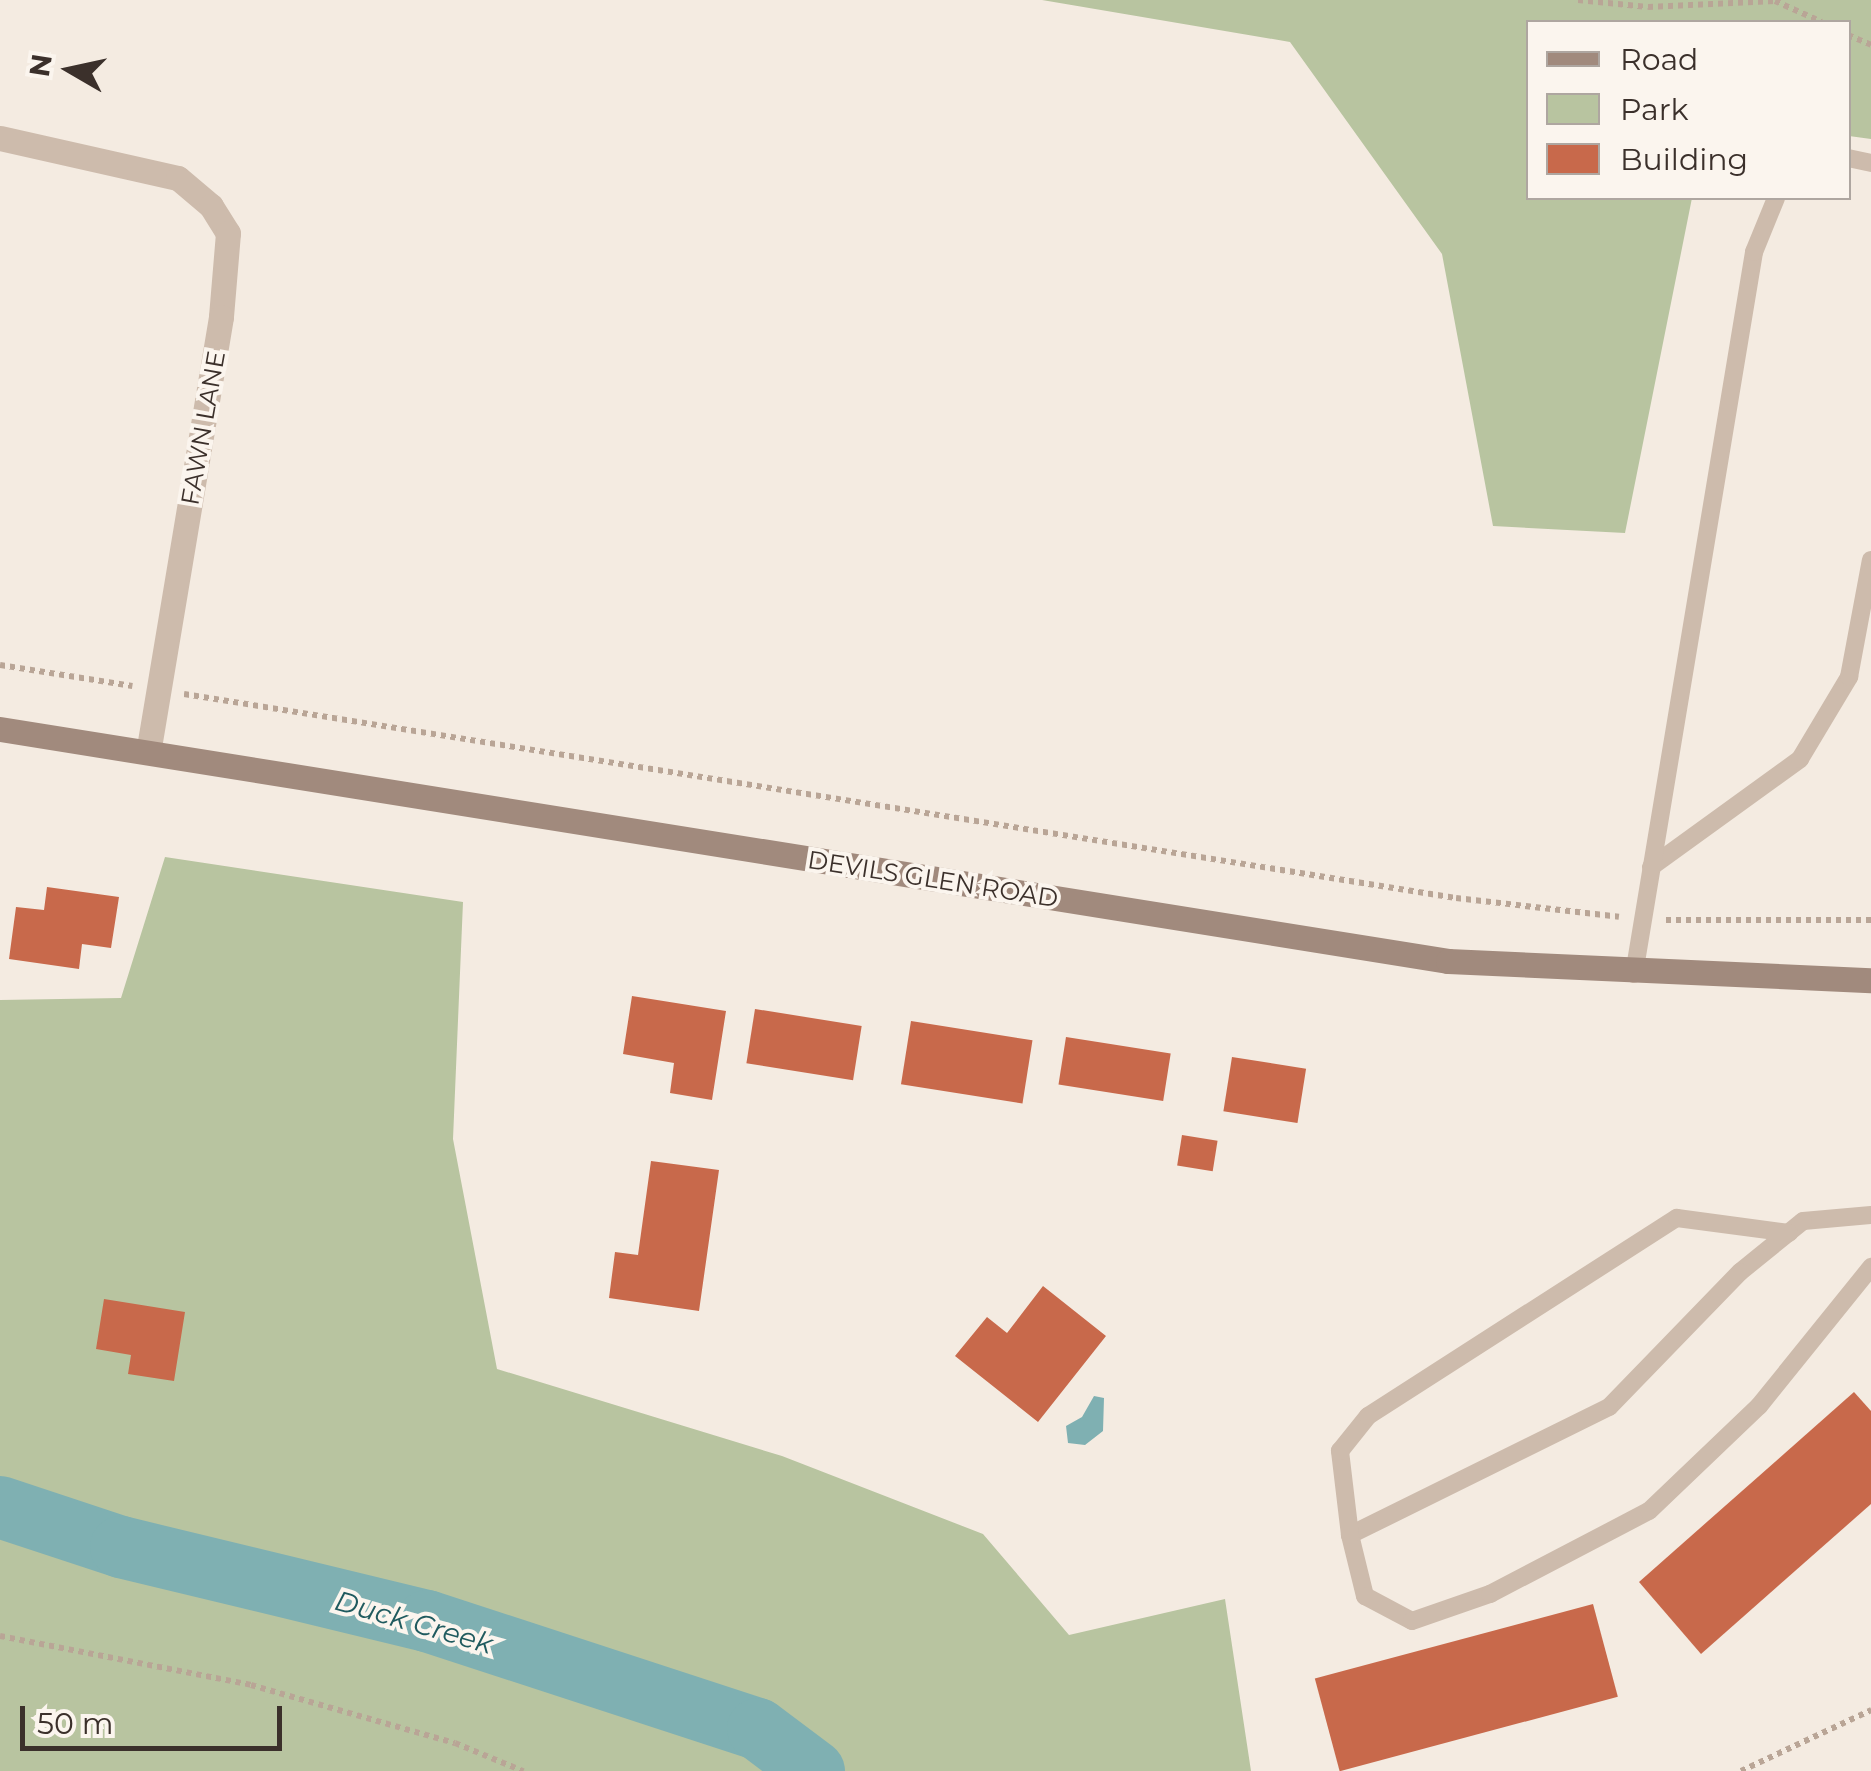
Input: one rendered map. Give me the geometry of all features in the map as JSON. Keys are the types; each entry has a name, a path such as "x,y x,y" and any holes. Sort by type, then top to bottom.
{"main road":[{"name":"DEVILS GLEN ROAD","path":"0,729 1448,962 1634,974 1871,980"}],"street":[{"name":"FAWN LANE","path":"0,138 123,161 178,178 211,206 228,233 222,318 148,752"}],"lane":[{"path":"1634,974 1754,252 1775,200"},
{"path":"1651,867 1800,759 1849,678 1871,560"},
{"path":"1350,1535 1609,1407 1740,1272 1803,1221 1871,1214"},
{"path":"1789,1232 1678,1218 1368,1416 1340,1451 1350,1535 1365,1596 1412,1620 1490,1594 1649,1511 1759,1406 1871,1267"}],"path":[{"path":"1578,0 1648,7 1775,1 1818,20"},
{"path":"0,664 1456,898 1642,919 1871,920"},
{"path":"0,1636 251,1684 455,1743 524,1771"},
{"path":"1741,1771 1871,1710"}],"green space":[{"path":"1042,0 1871,0 1871,139 1851,136 1851,20 1526,20 1526,200 1692,200 1625,533 1493,526 1442,254 1290,42"},
{"path":"165,857 463,902 453,1139 497,1369 782,1456 983,1534 1069,1635 1225,1599 1251,1771 0,1771 0,1000 121,998"}],"water":[{"path":"1094,1396 1104,1398 1103,1431 1085,1445 1068,1443 1066,1426 1082,1417"}],"building":[{"path":"47,887 119,897 111,948 82,944 79,969 9,959 16,907 44,910"},
{"path":"632,996 726,1011 712,1100 670,1093 674,1063 623,1054"},
{"path":"755,1009 862,1026 853,1080 746,1063"},
{"path":"911,1021 1032,1040 1022,1103 901,1084"},
{"path":"1066,1037 1171,1054 1163,1101 1058,1084"},
{"path":"1232,1057 1306,1069 1297,1123 1223,1111"},
{"path":"1182,1135 1218,1141 1213,1171 1177,1166"},
{"path":"651,1161 719,1170 699,1311 609,1298 615,1252 638,1255"},
{"path":"1043,1286 1106,1336 1038,1422 955,1356 987,1317 1007,1333"},
{"path":"104,1299 185,1312 174,1381 128,1374 131,1355 96,1349"},
{"path":"1854,1392 1871,1411 1871,1504 1701,1654 1639,1582"},
{"path":"1593,1604 1618,1697 1340,1771 1315,1679"}],"waterway":[{"name":"Duck Creek","path":"0,1507 121,1547 427,1621 758,1729 814,1771"}]}
